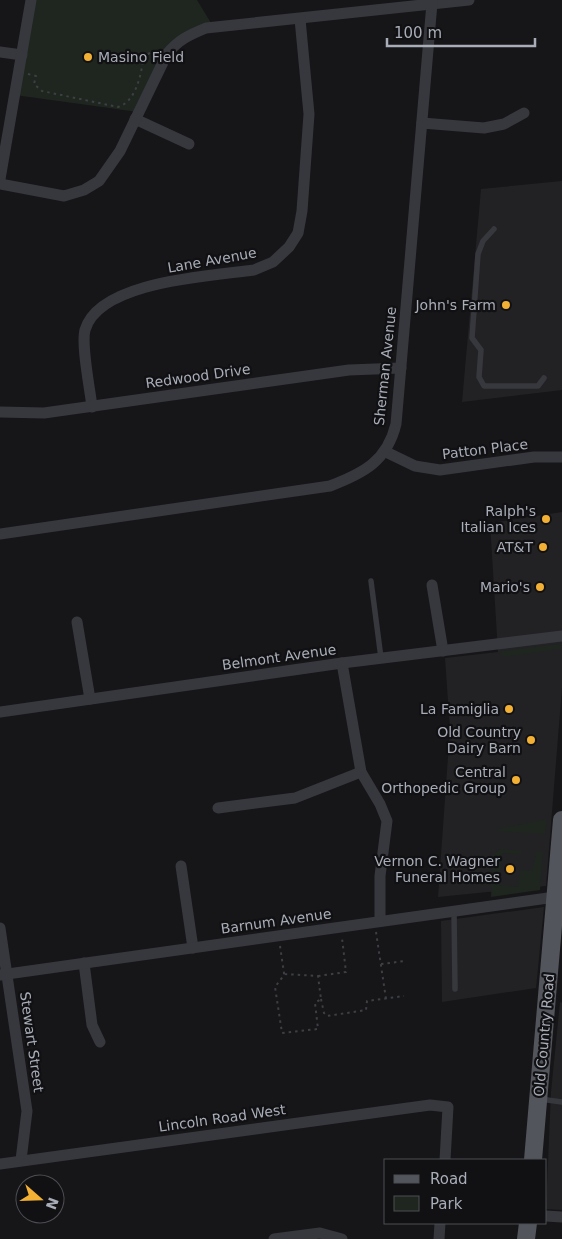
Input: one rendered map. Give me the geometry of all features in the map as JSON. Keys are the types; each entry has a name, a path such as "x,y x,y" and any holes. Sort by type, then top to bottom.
{"main road":[{"name":"Old Country Road","path":"533,1159 562,820"},
{"path":"526,1239 528,1224"}],"street":[{"path":"0,179 31,0"},
{"path":"0,184 64,196 84,190 99,181 108,170 164,60 177,41 206,28 469,0"},
{"name":"Sherman Avenue","path":"0,534 330,486 368,468 386,452 396,424 432,3"},
{"name":"Lane Avenue","path":"92,407 84,337 89,320 95,313 130,292 149,285 254,270 282,254 298,233 302,211 309,114 300,18"},
{"path":"0,52 22,55"},
{"path":"422,123 484,128 504,124 524,113"},
{"path":"135,118 189,144"},
{"name":"Redwood Drive","path":"0,412 44,413 349,370 401,368"},
{"name":"Patton Place","path":"386,452 414,466 440,470 534,458 562,457"},
{"path":"432,585 443,651"},
{"path":"78,622 90,699"},
{"name":"Belmont Avenue","path":"0,712 342,663 562,636"},
{"path":"342,663 361,772 380,804 387,821 380,876 378,924"},
{"path":"218,808 295,798 361,772"},
{"path":"181,866 193,948"},
{"name":"Barnum Avenue","path":"4,975 378,924 555,897"},
{"name":"Stewart Street","path":"0,928 4,975 27,1112 21,1160"},
{"path":"84,963 92,1025 100,1042"},
{"name":"Lincoln Road West","path":"0,1164 430,1105 448,1107 445,1159"},
{"path":"547,1216 562,1216"},
{"path":"439,1239 440,1224"},
{"path":"274,1239 320,1234 342,1239"}],"lane":[{"path":"494,229 483,240 478,254 472,338 481,350 479,377 484,386 496,388 538,386 544,378"},
{"path":"371,581 381,658"},
{"path":"454,911 455,989"},
{"path":"538,1099 562,1102"}],"path":[{"path":"19,73 36,76 34,84 42,91 118,107 130,100 140,78 144,56 150,53 164,60"},
{"path":"378,924 386,999"},
{"path":"284,974 318,976 346,972 342,932"},
{"path":"279,941 284,974 275,987 282,1033 318,1029 316,1003 321,999"},
{"path":"381,964 405,961"},
{"path":"318,976 324,1013 327,1016 366,1010 367,1001 404,996"}],"shaded area":[{"path":"562,181 562,390 462,402 481,189"},
{"path":"562,512 562,688 546,886 438,897 450,729 445,658 498,652 490,523"},
{"path":"544,907 536,988 442,1002 441,921"},
{"path":"560,1002 562,1003 562,1210 547,1209 551,1092"}],"green space":[{"path":"31,0 197,0 214,28 177,41 138,112 15,95"},
{"path":"561,644 561,649 502,657 502,651"},
{"path":"547,819 545,834 497,831 498,829"},
{"path":"500,849 522,851 521,854 502,853 499,885 518,887 520,870 532,871 536,852 543,852 540,890 491,897 493,855"}],"place":[{"name":"Masino Field","path":"88,57"},
{"name":"John's Farm","path":"506,305"},
{"name":"Ralph's Italian Ices","path":"546,519"},
{"name":"AT&T","path":"543,547"},
{"name":"Mario's","path":"540,587"},
{"name":"La Famiglia","path":"509,709"},
{"name":"Old Country Dairy Barn","path":"531,740"},
{"name":"Central Orthopedic Group","path":"516,780"},
{"name":"Vernon C. Wagner Funeral Homes","path":"510,869"}]}
